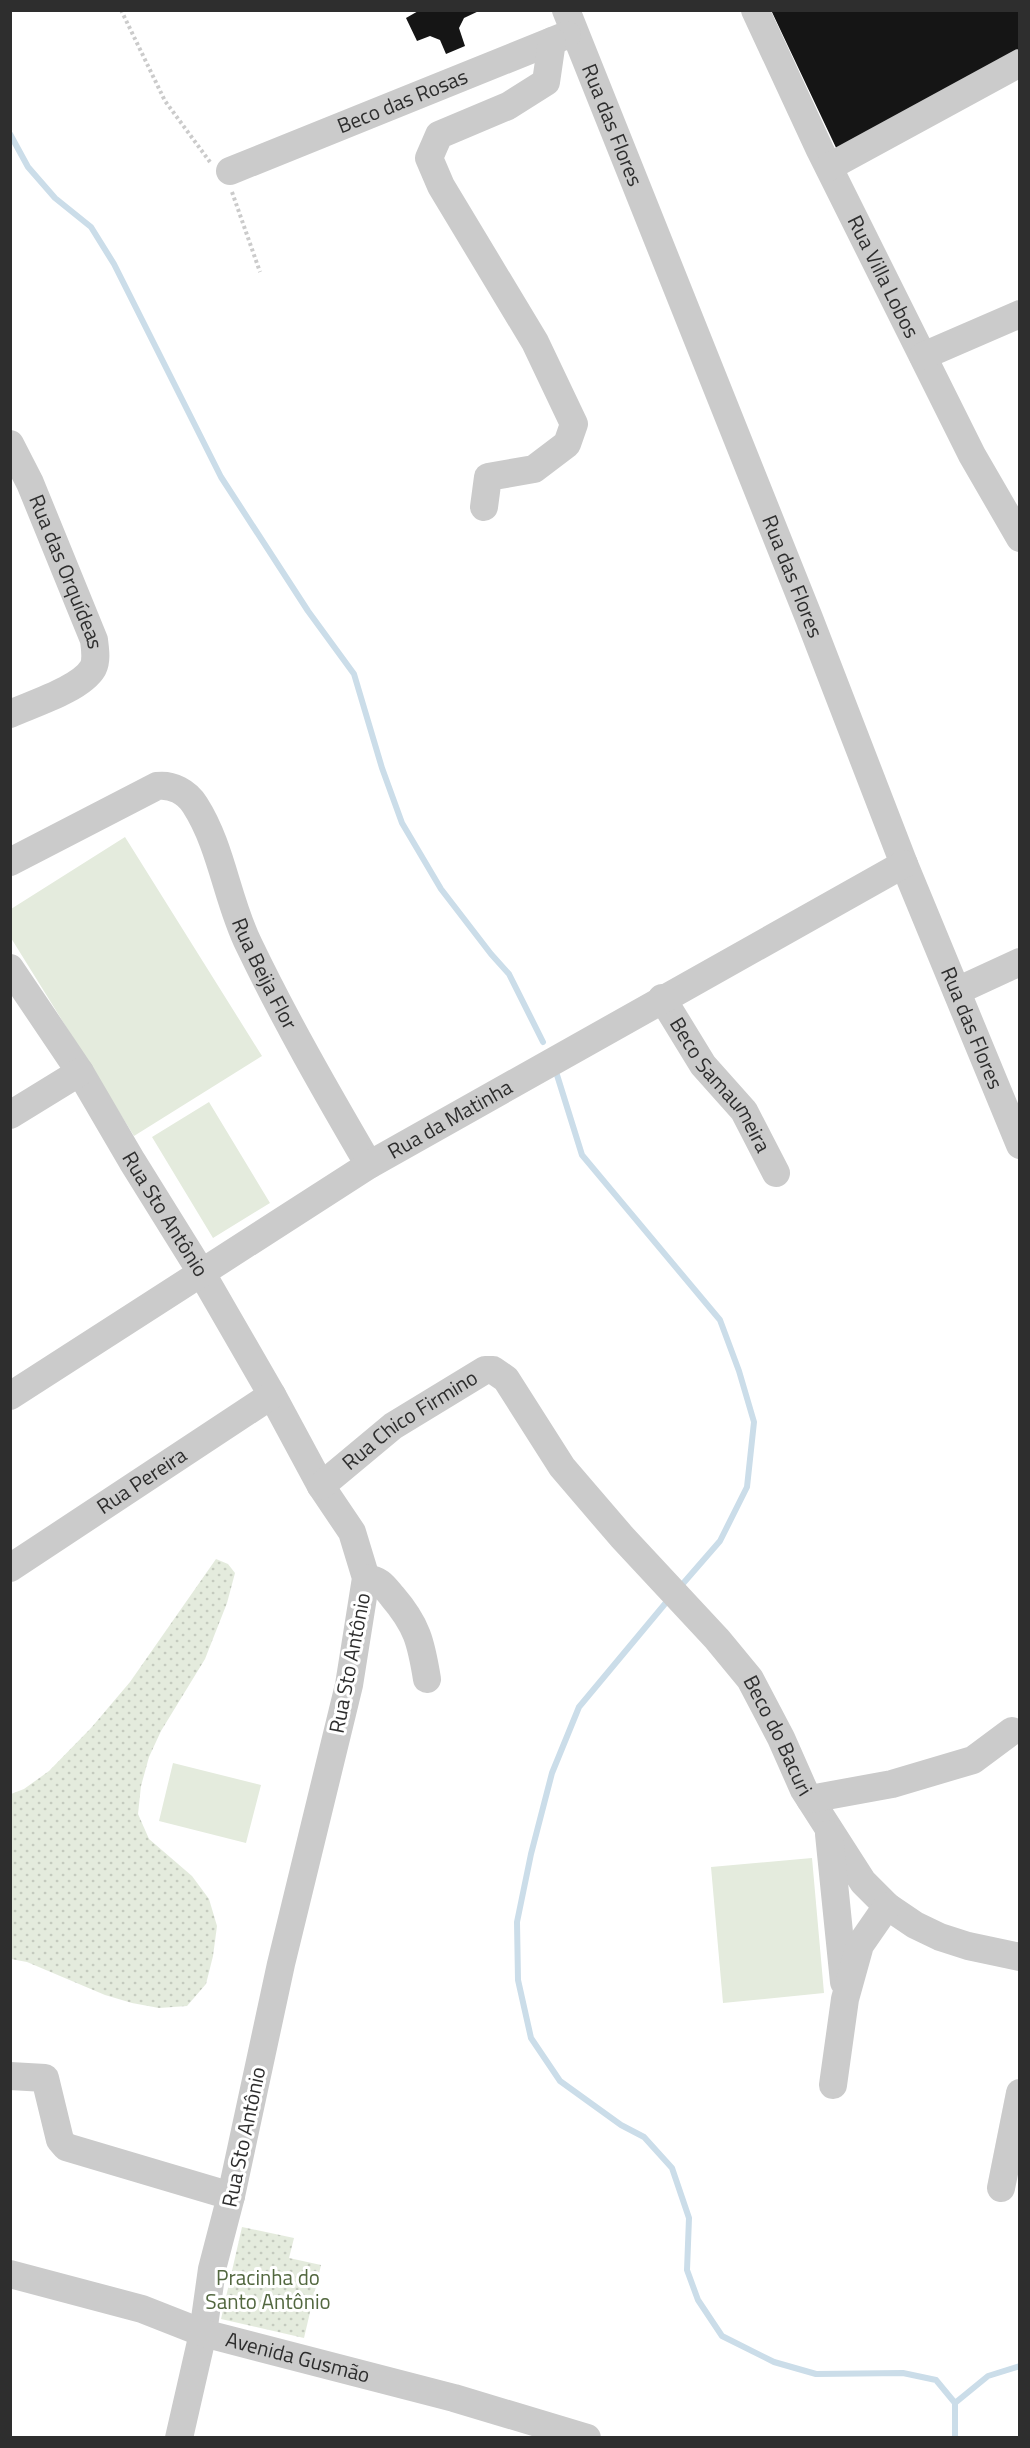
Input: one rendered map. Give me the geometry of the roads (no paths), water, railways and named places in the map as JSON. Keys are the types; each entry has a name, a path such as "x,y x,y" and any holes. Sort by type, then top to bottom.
{"street":[{"name":"Rua Villa Lobos","path":"754,10 972,455 1020,538"},
{"path":"484,507 488,477 534,469 567,444 574,424 536,342 441,186 429,158 439,135 508,106 546,82 564,28"},
{"name":"Beco das Rosas","path":"223,174 564,28"},
{"name":"Rua das Flores","path":"564,28 809,618 904,864 1020,1145"},
{"path":"829,167 1020,63"},
{"path":"923,356 1020,314"},
{"name":"Rua das Orquídeas","path":"10,444 30,483 94,640 96,654 93,667 81,680 10,714"},
{"name":"Rua Beija Flor","path":"10,862 157,786 168,786 189,798 206,823 248,943 311,1064 369,1165"},
{"name":"Rua da Matinha","path":"10,1396 369,1165 662,998 904,864"},
{"path":"957,991 1020,962"},
{"name":"Rua Sto Antônio","path":"10,969 80,1072 201,1272 321,1486 352,1532 366,1578 349,1685 281,1964 231,2196 212,2268 203,2333 179,2438"},
{"name":"Beco Samaumeira","path":"662,998 703,1065 744,1111 776,1173"},
{"path":"10,1115 80,1072"},
{"name":"Rua Chico Firmino","path":"321,1486 393,1426 485,1370 493,1370 506,1379 562,1467"},
{"name":"Rua Pereira","path":"10,1568 272,1395"},
{"name":"Beco do Bacuri","path":"562,1467 666,1586 717,1639 750,1679 810,1799 863,1882 887,1906 915,1925 940,1937 968,1946 1020,1957"},
{"path":"366,1578 379,1580 408,1615 422,1650 427,1679"},
{"path":"810,1799 892,1784 973,1760 1012,1731"},
{"path":"828,1828 845,1999"},
{"path":"833,2085 845,1999 860,1945 887,1906"},
{"path":"10,2076 45,2078 60,2140 66,2147 231,2196"},
{"path":"1001,2188 1020,2092"},
{"name":"Avenida Gusmão","path":"10,2274 142,2309 203,2333 454,2398 587,2438"}],"waterway":[{"path":"10,134 28,167 55,198 91,227 114,264 221,477 308,611 354,674 382,768 402,823 441,889 509,974 543,1042"},
{"path":"557,1075 582,1155 720,1320 739,1371 754,1422 747,1487 720,1541 680,1587"},
{"path":"669,1599 579,1707 552,1773 531,1854 517,1922 518,1980 531,2038 560,2081 621,2125 644,2137 672,2168 689,2218 687,2270 698,2300 722,2336 774,2362 816,2374 903,2373 936,2380 955,2403 955,2438"},
{"path":"955,2403 988,2376 1020,2366"}],"park label":[{"name":"Pracinha do Santo Antônio","path":"268,2290"}]}
